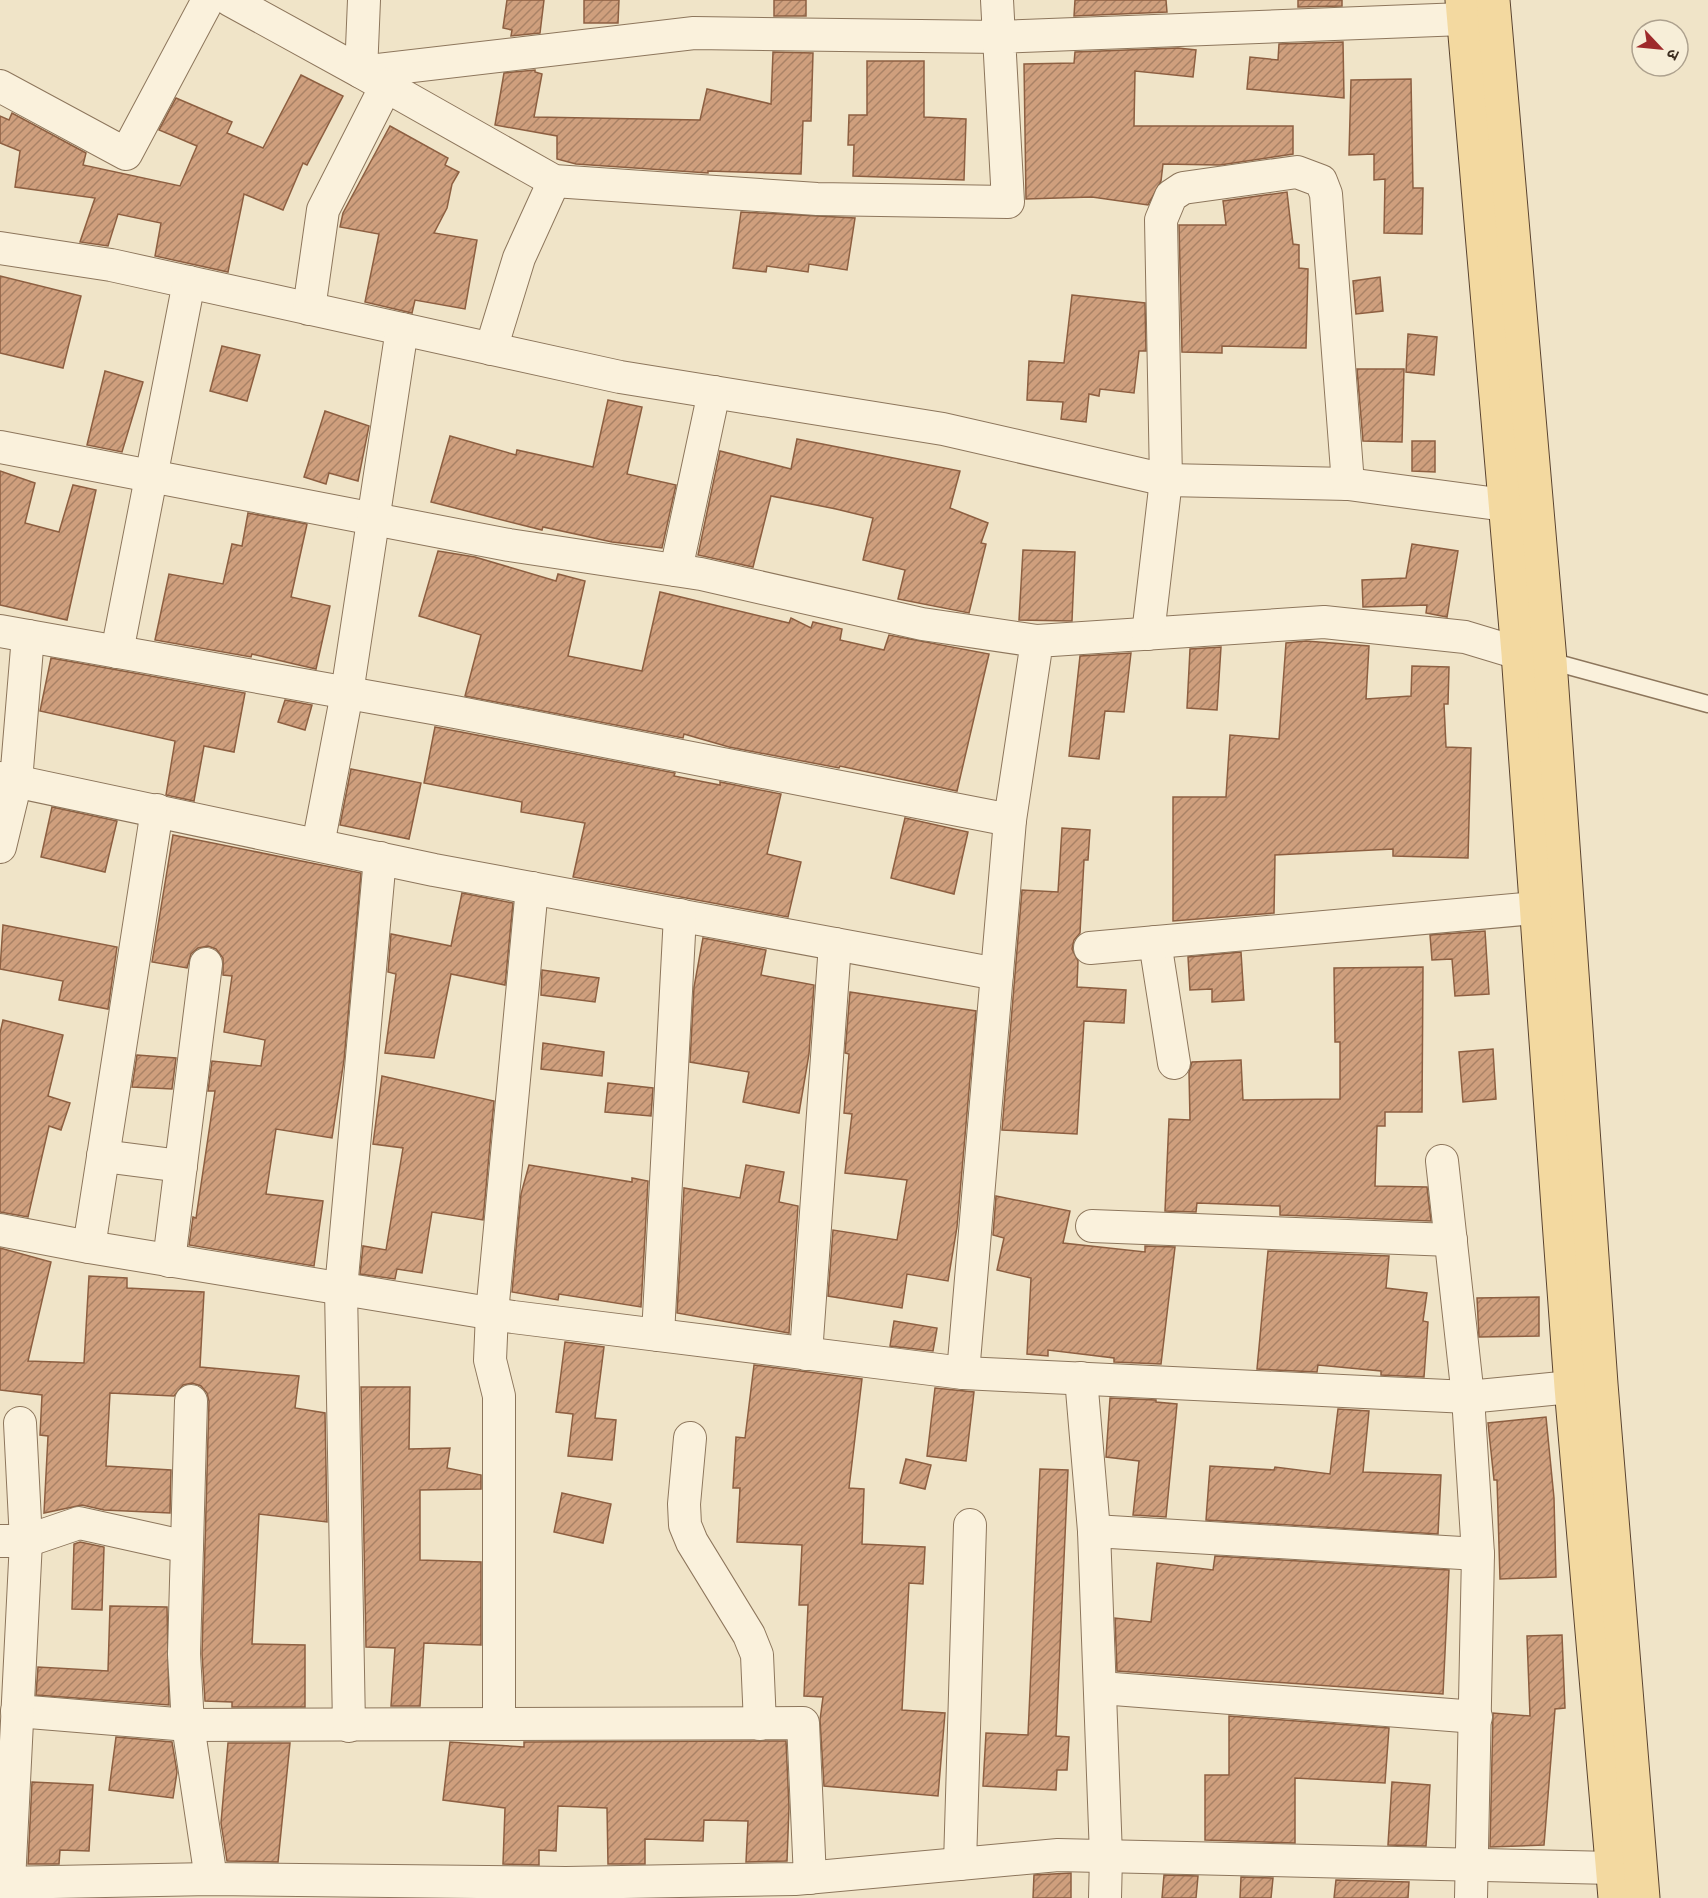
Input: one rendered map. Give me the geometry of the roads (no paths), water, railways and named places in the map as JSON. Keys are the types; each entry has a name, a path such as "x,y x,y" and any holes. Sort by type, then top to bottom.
{"main road":[{"path":"1493,0 1550,661 1599,1360 1643,1898"},
{"path":"1463,10 1518,653 1570,1387 1614,1883"}],"street":[{"path":"0,86 126,154 208,0"},
{"path":"230,0 554,181 817,199 1008,202 997,0"},
{"path":"309,309 323,210 374,79 364,0"},
{"path":"374,79 694,33 999,37 1271,14 1463,10"},
{"path":"1148,634 1166,480 1161,220 1171,196 1183,188 1298,172 1321,182 1326,194 1348,484"},
{"path":"491,349 519,258 554,181"},
{"path":"0,248 111,264 620,377 943,429 1166,480 1348,484 1505,506"},
{"path":"117,652 189,282"},
{"path":"318,845 347,693 402,330"},
{"path":"676,570 714,392"},
{"path":"0,447 509,545 676,570 922,624 1037,641 1324,622 1465,637 1518,653"},
{"path":"0,847 8,780 14,633 347,693 1010,820"},
{"path":"963,1373 1010,820 1037,641"},
{"path":"8,780 532,888 997,974"},
{"path":"89,1248 157,810"},
{"path":"349,1726 341,1289 380,858"},
{"path":"499,1724 499,1396 490,1360 492,1314 532,888"},
{"path":"1090,948 1535,908"},
{"path":"658,1335 680,915"},
{"path":"1155,942 1174,1063"},
{"path":"806,1354 835,944"},
{"path":"169,1261 206,964"},
{"path":"103,1156 181,1166"},
{"path":"1442,1161 1468,1396 1478,1554 1472,1898"},
{"path":"1092,1226 1451,1240"},
{"path":"0,1230 89,1248 492,1314 963,1373 1468,1396 1570,1387"},
{"path":"1081,1378 1094,1532 1101,1688 1105,1898"},
{"path":"190,1401 184,1654 188,1725 212,1879"},
{"path":"20,1423 11,1481 17,1711 4,1883 212,1879 566,1883 810,1878 1058,1855 1473,1863 1614,1883"},
{"path":"690,1438 684,1504 685,1525 749,1635 757,1655 760,1724"},
{"path":"13,1541 79,1523 187,1547"},
{"path":"960,1864 970,1525"},
{"path":"1094,1532 1478,1554"},
{"path":"1101,1688 1476,1716"},
{"path":"17,1711 188,1725 803,1723 810,1878"}],"lane":[{"path":"1550,661 1708,704"}]}
